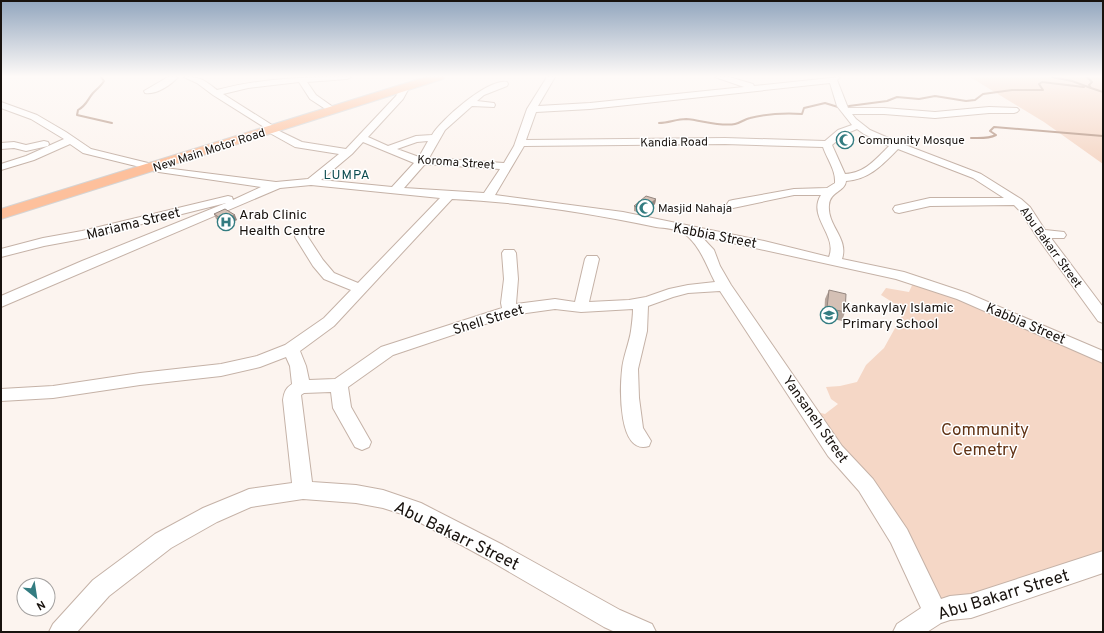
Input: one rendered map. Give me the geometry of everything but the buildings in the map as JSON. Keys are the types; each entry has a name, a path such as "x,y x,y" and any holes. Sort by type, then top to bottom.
{"highway":[{"name":"New Main Motor Road","path":"1,214 335,107"},
{"name":"New Main Motor Road","path":"270,128 342,107"},
{"name":"New Main Motor Road","path":"1,209 148,167"}],"street":[{"path":"237,107 299,145 348,152"},
{"path":"4,108 34,117 69,138 87,151 148,167 248,183 278,185 311,182 348,152 391,107"},
{"path":"395,191 422,161 441,128 465,107"},
{"path":"488,197 521,143 525,126 532,109 580,107"},
{"name":"Abu Bakarr Street","path":"842,107 853,121 873,135 977,176 1017,201 1026,210 1041,234 1103,318"},
{"path":"846,111 884,111 935,115 989,110 1014,110"},
{"path":"834,262 838,254 838,246 826,221 823,205 825,196 840,185 841,178 827,144 838,133 859,126"},
{"path":"1,146 14,145 26,148 69,138"},
{"path":"1,167 30,158 69,138"},
{"name":"Koroma Street","path":"361,138 414,160 467,162 507,166"},
{"path":"389,149 416,138 436,138"},
{"name":"Kandia Road","path":"521,143 725,141 801,142 827,144"},
{"path":"841,178 852,178 866,174 875,168 896,145"},
{"name":"Kabbia Street","path":"311,182 448,196 488,197 623,216 764,245 834,262 898,275 962,296 1103,358"},
{"path":"1,302 87,264 209,215 278,185"},
{"name":"Mariama Street","path":"1,253 43,242 82,235 265,190"},
{"path":"733,204 794,192 829,192"},
{"path":"1,395 53,392 221,370 291,350 329,322 448,196"},
{"path":"899,210 930,202 1017,201"},
{"name":"Yansaneh Street","path":"689,230 707,250 713,266 724,286 835,451 866,485 899,536 935,614"},
{"path":"1041,234 1060,236"},
{"path":"301,237 318,263 329,276 361,289"},
{"path":"509,253 512,279 508,303 510,310"},
{"path":"581,306 592,259"},
{"name":"Shell Street","path":"339,385 387,351 510,310 555,304 581,306 629,305 688,289 724,286"},
{"path":"641,302 639,331 630,369 630,398 634,430 642,441"},
{"path":"291,350 298,366 302,386"},
{"path":"303,490 292,400 294,392 302,386 317,387 339,385 342,408 362,442"},
{"name":"Abu Bakarr Street","path":"61,632 101,588 163,541 210,515 249,498 303,490 356,494 383,499 414,510 495,552 612,619 644,632"},
{"name":"Abu Bakarr Street","path":"905,632 935,614 950,608 971,606 1103,562"}],"green space":[{"path":"1019,107 1103,107 1103,164 1044,122"},
{"name":"Community Cemetry","path":"913,283 945,294 1103,362 1103,564 948,617 809,410 825,414 838,404 831,399 826,387 840,386 857,382 866,365 884,348 905,310 881,295 886,288 909,292"}],"waterway":[{"path":"82,107 78,110 77,115 112,123"},
{"path":"659,123 686,119 729,125 762,116 802,114 804,108 810,107"},
{"path":"837,107 843,107"},
{"path":"971,138 987,138 996,135 990,131 994,127 1103,136"}],"place":[{"name":"Community Mosque","path":"845,140"},
{"name":"Masjid Nahaja","path":"645,208"},
{"name":"Arab Clinic Health Centre","path":"226,222"},
{"name":"Kankaylay Islamic Primary School","path":"829,315"}],"district":[{"name":"LUMPA","path":"347,174"}]}
